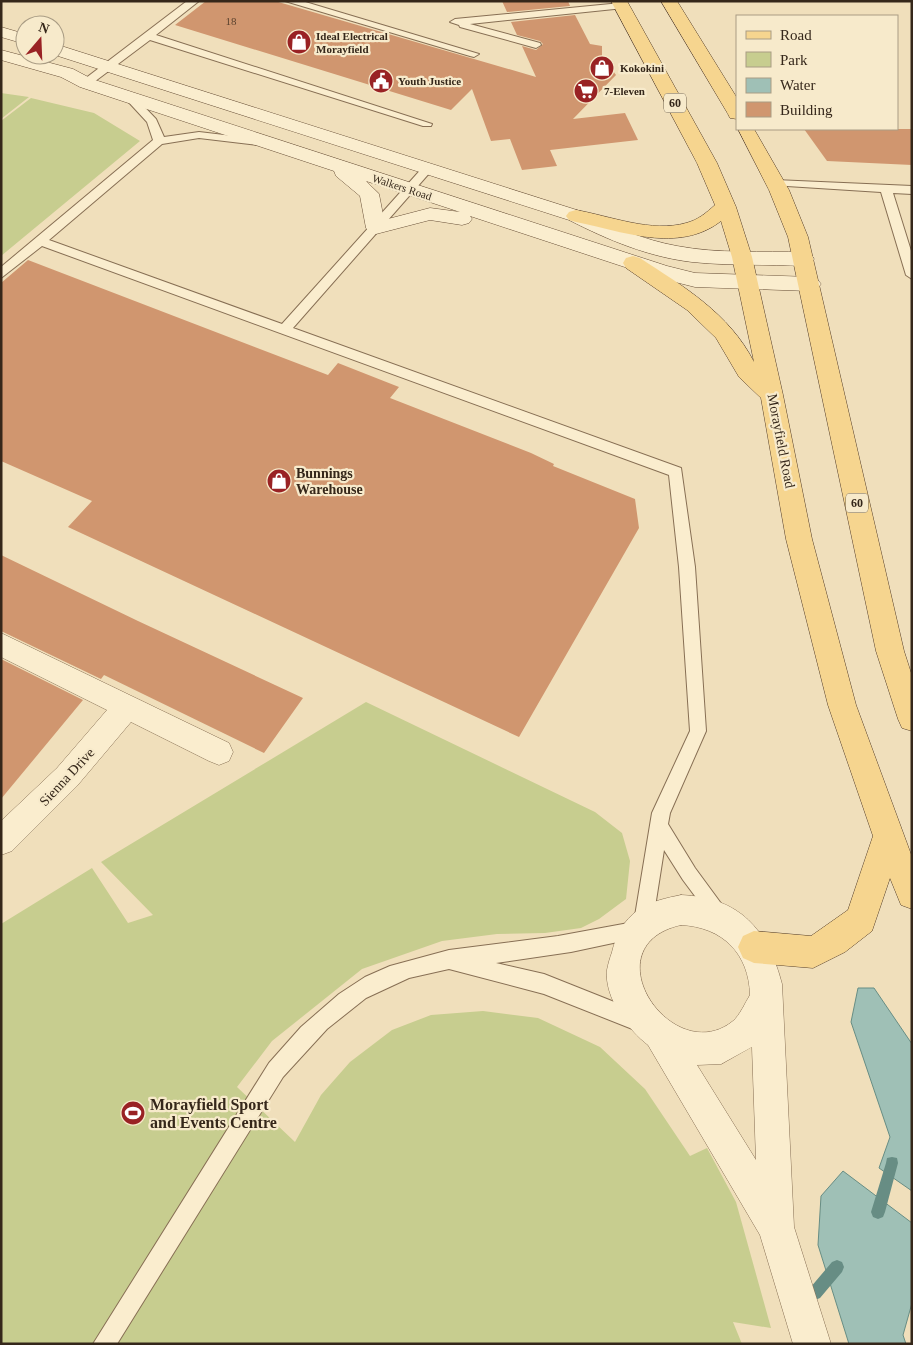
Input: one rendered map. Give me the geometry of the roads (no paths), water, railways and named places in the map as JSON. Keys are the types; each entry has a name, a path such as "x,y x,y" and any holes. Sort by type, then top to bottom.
{"main road":[{"path":"669,1 736,112"},
{"name":"Morayfield Road","path":"620,3 707,163 726,206 742,256 748,283 772,395 801,548 842,705 888,836 912,894"},
{"path":"1,32 15,36"},
{"name":"Walkers Road","path":"65,52 576,216 606,232 677,252 804,259"},
{"name":"Walkers Road","path":"1,55 67,73 86,83 633,263 695,280 810,284"},
{"path":"1,72 58,82 86,83"},
{"name":"60","path":"746,130 775,183 798,237 810,284 890,651 912,719"},
{"path":"334,164 369,194 376,228 436,214 550,236"},
{"path":"576,216 649,232 669,233 688,230 705,223 726,206"},
{"path":"633,263 695,305 724,333 738,353 747,371 772,395"},
{"path":"1,644 126,708 219,752"},
{"name":"Sienna Drive","path":"1,841 44,803 74,772 126,708"},
{"path":"754,947 813,952 834,941 861,920 888,836"},
{"path":"776,1227 765,974 754,947 740,931 723,919 706,912 689,909 672,911 656,916 641,928 627,950 624,969 626,988 634,1008 654,1031 776,1227 812,1344"},
{"path":"654,1031 682,1046 703,1050 725,1046 744,1036 757,1021 765,1002"}],"lane":[{"path":"86,83 194,1"},
{"path":"290,1 474,54"},
{"path":"554,1 559,12"},
{"path":"536,45 454,22 559,12 620,3"},
{"path":"149,36 427,124"},
{"path":"128,96 148,115 158,130 159,141"},
{"path":"1,274 159,141 199,135 270,143"},
{"path":"284,330 428,168"},
{"path":"775,183 912,190"},
{"path":"886,188 912,275"},
{"path":"40,241 676,472 687,567 698,731 658,824 641,928 552,946 446,960 396,973 370,985 304,1037 266,1084 104,1344"},
{"path":"658,824 689,874 723,919"},
{"path":"446,960 544,984 654,1031"}],"water":[{"path":"858,988 874,988 912,1044 912,1191 879,1168 890,1137 851,1022"},
{"path":"843,1171 912,1223 912,1303 903,1335 906,1344 849,1344 818,1245 821,1196"}],"waterway":[{"path":"878,1212 892,1163"},
{"path":"815,1293 837,1267"}],"place":[{"name":"Ideal Electrical Morayfield","path":"299,42"},
{"name":"Kokokini","path":"602,68"},
{"name":"Youth Justice","path":"381,81"},
{"name":"7-Eleven","path":"586,91"},
{"name":"Bunnings Warehouse","path":"279,481"},
{"name":"Morayfield Sport and Events Centre","path":"133,1113"}]}
